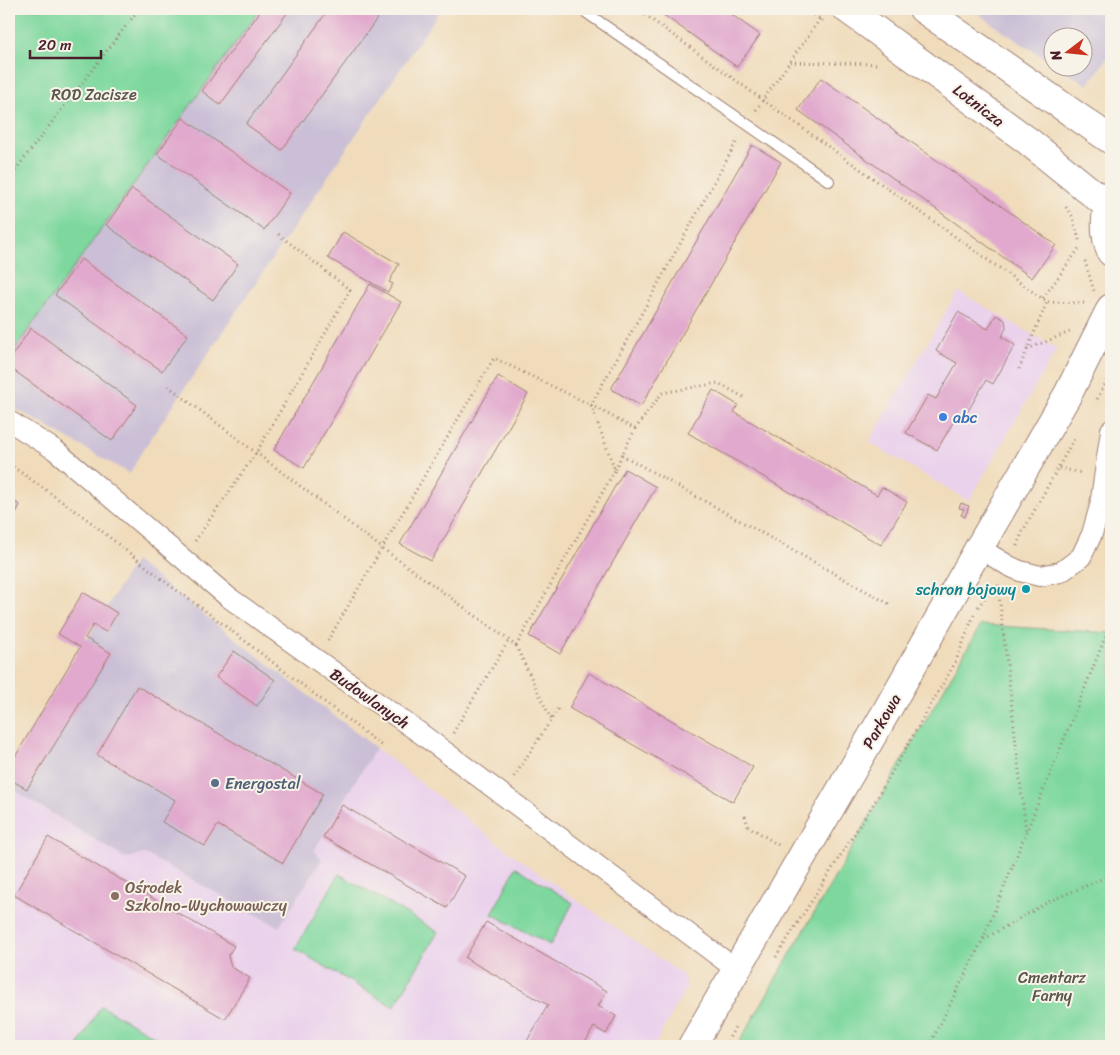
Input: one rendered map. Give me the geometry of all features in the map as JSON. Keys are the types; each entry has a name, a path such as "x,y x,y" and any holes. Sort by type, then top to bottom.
{"street":[{"name":"Lotnicza","path":"846,9 1109,200"},
{"path":"923,9 1111,140"},
{"path":"1109,200 1105,225 1111,252"},
{"name":"Parkowa","path":"1068,394 1099,302"},
{"name":"Parkowa","path":"692,1046 1068,394 1111,343"},
{"name":"Budowlanych","path":"9,421 55,450 228,597 442,750 737,970"},
{"path":"979,548 1009,566 1040,576 1061,572 1081,557 1092,534 1100,506 1111,430"}],"lane":[{"path":"582,9 829,181"}],"path":[{"path":"9,178 139,9"},
{"path":"637,9 1047,302 1099,302 1072,216 1063,201"},
{"path":"615,470 590,405 746,123 820,18"},
{"path":"790,62 883,64"},
{"path":"183,558 256,453 350,290 278,234"},
{"path":"1043,298 1081,246"},
{"path":"1019,369 1047,302"},
{"path":"1027,350 1072,331"},
{"path":"316,660 494,358 635,428"},
{"path":"1096,401 1111,373"},
{"path":"516,646 615,470 635,428 662,393 718,382 747,399"},
{"path":"168,386 382,548 516,646 551,719"},
{"path":"1009,566 1022,533 1077,434"},
{"path":"622,455 891,605"},
{"path":"9,464 88,520 168,584 382,746"},
{"path":"774,960 876,798 955,663 975,610 997,582 1026,833"},
{"path":"929,1046 983,939 1111,623"},
{"path":"442,750 509,640"},
{"path":"502,795 558,709"},
{"path":"745,816 748,826 786,851"},
{"path":"983,939 1050,901 1111,875"},
{"path":"725,1046 738,1023"}],"shaded area":[{"path":"260,9 441,9 139,456 130,474 9,405 9,357"},
{"path":"972,9 1111,9 1111,53 1088,85 1076,78 1092,78 1092,28 1042,28 1042,57"},
{"path":"958,291 1057,349 969,501 869,442"},
{"path":"135,561 376,748 314,851 322,859 279,927 145,854 125,858 9,787 9,767"},
{"name":"Ośrodek Szkolno-Wychowawczy","path":"376,748 512,854 684,976 687,987 654,1046 9,1046 9,787 125,858 145,854 279,927 322,859 313,852"}],"green space":[{"name":"ROD Zacisze","path":"9,9 260,9 9,357"},
{"name":"Cmentarz Farny","path":"981,625 1111,633 1111,1046 737,1046"},
{"path":"516,867 573,903 550,945 492,914"},
{"path":"339,874 438,932 394,1007 295,949"},
{"path":"101,1006 171,1046 78,1046"}],"building":[{"path":"262,9 290,9 220,105 202,91"},
{"path":"329,9 384,9 282,150 246,124"},
{"path":"655,9 724,9 760,35 737,67"},
{"path":"821,78 1056,245 1032,278 798,110"},
{"path":"183,118 290,193 264,230 157,154"},
{"path":"752,145 781,162 641,406 611,389"},
{"path":"132,189 238,264 213,300 106,225"},
{"path":"343,232 399,264 389,282 393,284 388,292 328,258"},
{"path":"81,259 188,335 162,371 55,295"},
{"path":"370,284 401,302 304,468 274,450"},
{"path":"958,312 988,329 996,315 1005,320 1006,327 1002,337 1015,345 993,384 986,380 965,416 959,412 937,450 906,433 928,395 936,399 957,363 936,351"},
{"path":"31,328 137,405 112,441 9,367 9,360"},
{"path":"498,376 528,394 431,561 400,544"},
{"path":"713,390 738,405 734,412 877,495 882,487 907,502 881,545 688,433"},
{"path":"625,469 656,487 560,654 529,636"},
{"path":"9,499 20,505 9,526"},
{"path":"961,503 969,506 965,517 961,515 964,509 959,508"},
{"path":"83,592 117,613 106,632 93,625 85,638 111,653 27,789 9,779 9,767 80,647 58,634"},
{"path":"234,651 275,680 257,706 216,677"},
{"path":"589,673 753,767 733,802 569,708"},
{"path":"137,686 323,794 283,863 218,825 205,846 162,822 175,800 97,755"},
{"path":"342,805 465,876 447,908 323,837"},
{"path":"48,837 234,946 228,956 231,967 250,978 225,1019 14,895"},
{"path":"486,922 607,991 598,1006 616,1016 606,1034 594,1027 583,1046 524,1046 548,1005 465,958"}],"place":[{"name":"abc","path":"943,417"},
{"name":"schron bojowy","path":"1026,589"},
{"name":"Energostal","path":"215,783"},
{"name":"Ośrodek Szkolno-Wychowawczy","path":"115,896"}]}
